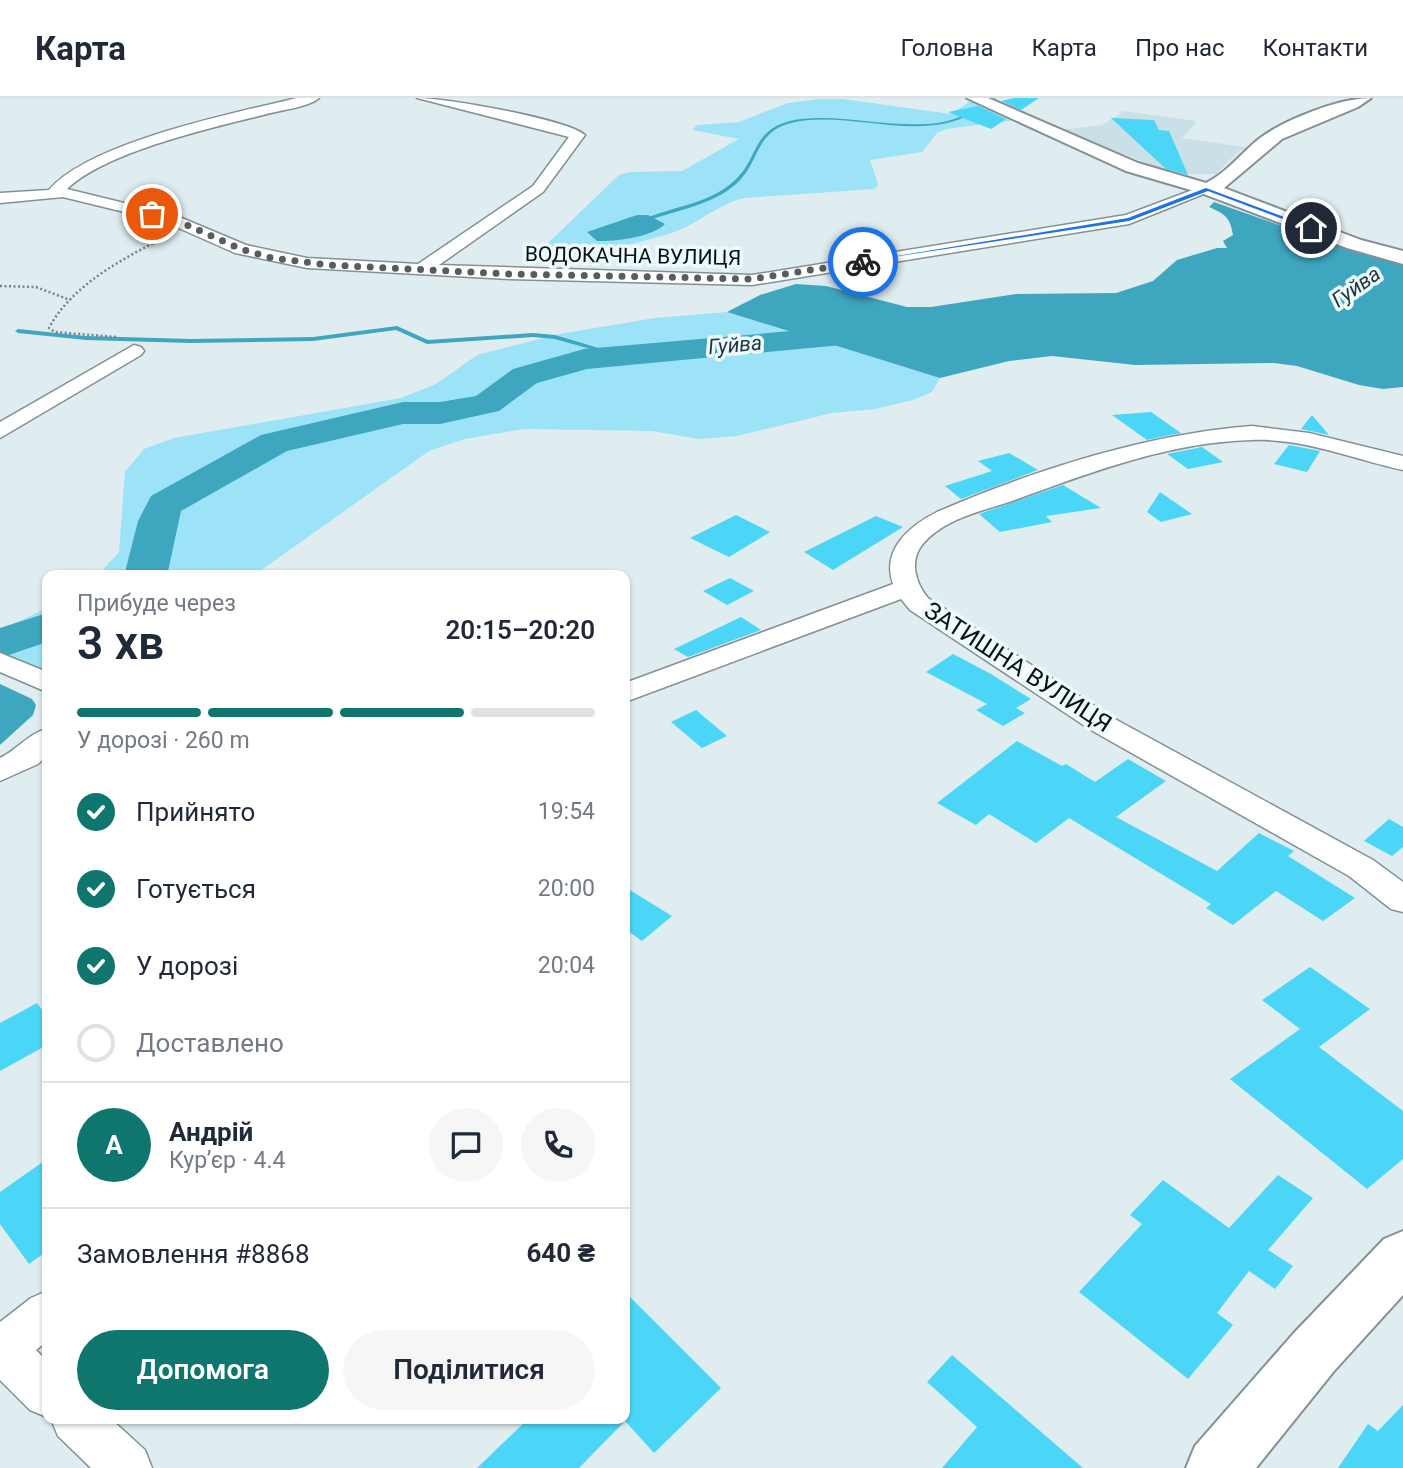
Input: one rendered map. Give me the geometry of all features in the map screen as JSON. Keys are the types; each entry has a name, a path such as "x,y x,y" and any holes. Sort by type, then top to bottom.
{"street":[{"path":"58,194 58,187 69,177 145,146 241,116 313,98"},
{"path":"422,270 538,189 549,178 557,159 578,135 478,108 423,98"},
{"path":"975,98 1124,164 1208,189 1354,244 1403,258"},
{"path":"1208,189 1229,178 1257,149 1280,133 1363,98"},
{"name":"ВОДОКАЧНА ВУЛИЦЯ","path":"0,198 58,194 125,207 190,227 233,246 272,258 329,265 752,279 1129,219 1208,189"},
{"path":"0,430 134,351"},
{"name":"ЗАТИШНА ВУЛИЦЯ","path":"1403,463 1288,436 1256,433 1223,435 1124,454 960,512 926,528 912,540 904,557 905,589 919,604 1102,724 1361,868 1403,900"},
{"path":"630,691 905,589"},
{"path":"3,662 42,681"},
{"path":"1217,1468 1314,1352 1403,1256"},
{"path":"42,1317 1,1349 42,1388"},
{"path":"80,1424 127,1468"}],"path":[{"path":"115,337 50,331 50,323 70,300 127,256 190,227"},
{"path":"0,286 20,283 42,286 70,300"}],"shaded area":[{"path":"975,98 998,98 987,102 1024,119 946,129 937,133 922,152 870,160 878,184 875,189 745,198 720,207 682,229 654,238 592,251 572,253 546,249 549,242 619,175 630,172 682,171 739,139 692,130 697,125 739,122 788,103 818,99 843,99 951,114"},
{"path":"1124,111 1197,121 1182,138 1257,149 1240,150 1216,174 1175,174 1064,131 1051,131 1102,125"},
{"path":"727,312 940,378 932,392 913,400 875,409 832,413 737,436 699,439 652,431 524,429 465,439 429,451 261,570 102,570 119,552 125,472 144,449 174,438 401,398 436,384 477,355 559,334 655,318"},
{"path":"42,610 42,669 0,652 0,630"}],"water":[{"path":"1214,202 1353,251 1403,262 1403,387 1383,389 1359,385 1297,366 1274,363 1135,365 1052,356 1009,361 940,378 727,312 760,295 796,284 826,286 907,307 931,307 1016,294 1116,293 1153,281 1177,260 1217,248 1227,248 1223,241 1233,235 1232,229 1226,217 1209,207"},
{"path":"637,215 648,215 665,224 643,235 613,241 597,241 587,232"},
{"path":"0,684 32,699 36,705 33,715 0,745"}],"building":[{"path":"1039,98 1021,110 1001,101"},
{"path":"978,106 1006,119 991,129 948,112"},
{"path":"1111,118 1154,120 1159,130 1169,131 1188,175 1166,169"},
{"path":"1151,412 1181,433 1147,440 1112,415"},
{"path":"1312,415 1329,435 1301,429"},
{"path":"1289,445 1320,451 1307,472 1274,464"},
{"path":"1202,447 1223,462 1188,469 1167,454"},
{"path":"1009,453 1038,470 961,499 945,486 992,471 978,461"},
{"path":"1063,485 1101,508 1046,516 1052,522 1000,532 979,514"},
{"path":"1160,492 1192,514 1161,522 1147,512"},
{"path":"736,515 770,532 729,557 690,538"},
{"path":"876,516 903,527 833,570 804,552"},
{"path":"730,578 754,591 727,605 703,591"},
{"path":"741,617 761,630 688,657 674,649"},
{"path":"953,654 1031,699 1016,708 1025,713 1003,726 976,710 987,704 926,672"},
{"path":"696,710 727,736 702,748 671,722"},
{"path":"1017,741 1062,766 1066,764 1095,782 1128,759 1166,781 1116,817 1217,871 1259,833 1294,851 1288,856 1355,898 1323,921 1276,891 1233,925 1206,908 1211,904 1069,818 1036,843 989,814 976,825 937,803"},
{"path":"1389,819 1403,827 1403,847 1392,856 1364,841"},
{"path":"630,890 672,916 642,941 630,933"},
{"path":"1310,967 1370,1009 1319,1047 1403,1111 1403,1159 1367,1189 1230,1079 1300,1029 1262,1000"},
{"path":"37,1003 42,1010 42,1048 0,1071 0,1023"},
{"path":"42,1163 42,1255 29,1264 0,1224 0,1192"},
{"path":"1278,1175 1313,1198 1268,1250 1293,1266 1275,1289 1249,1271 1217,1313 1233,1325 1188,1379 1079,1292 1142,1224 1130,1215 1163,1180 1229,1228"},
{"path":"630,1297 721,1388 654,1453 628,1424 630,1424"},
{"path":"952,1355 1083,1468 942,1468 977,1427 927,1382"},
{"path":"1403,1405 1403,1468 1338,1468 1368,1424 1378,1431"},
{"path":"523,1424 622,1424 579,1468 477,1468"}],"waterway":[{"path":"644,220 703,201 724,191 743,176 763,139 780,125 813,119 935,124 955,120 970,113"},
{"path":"18,331 86,338 191,341 313,339 397,328 427,342 533,335 555,337 619,355"},
{"name":"Гуйва","path":"148,570 158,521 165,504 274,443 403,413 440,413 487,404 525,376 584,359 884,333"},
{"name":"Гуйва","path":"0,644 42,629"}],"way so far":[{"path":"152,214 180,222 241,249 272,258 329,265 509,274 752,279 786,276 863,262"}],"route":[{"path":"863,262 1129,219 1208,189 1311,228"}]}
